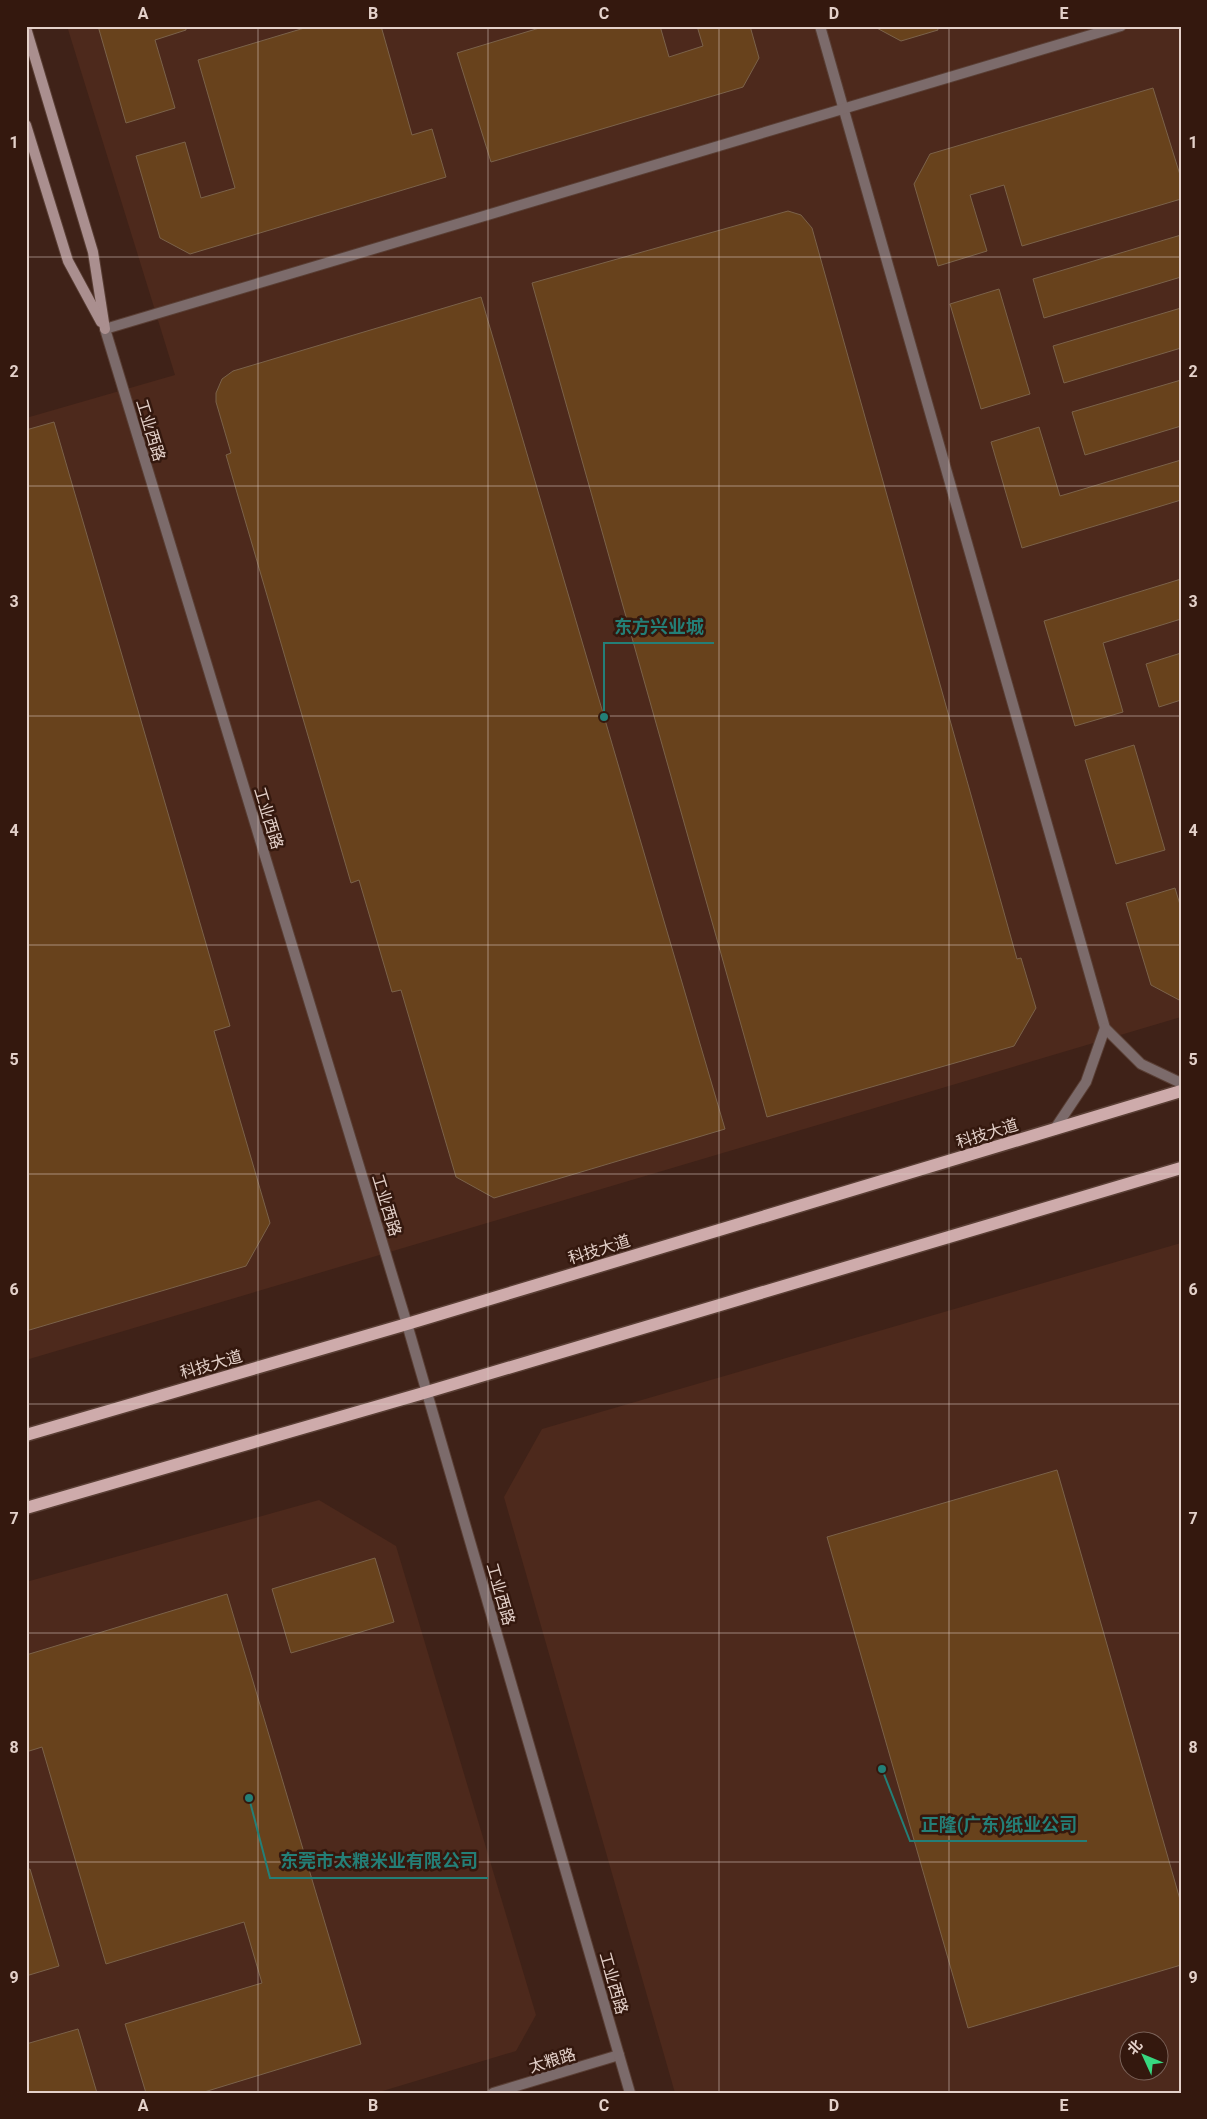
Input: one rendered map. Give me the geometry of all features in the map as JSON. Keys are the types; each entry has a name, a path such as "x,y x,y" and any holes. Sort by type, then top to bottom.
{"main road":[{"name":"科技大道","path":"26,1435 407,1324 1181,1091"},
{"path":"26,1508 427,1392 1181,1168"}],"street":[{"path":"820,26 1105,1028 1141,1064 1181,1083"},
{"path":"105,329 1121,26"},
{"name":"工业西路","path":"26,28 93,252 105,329 407,1324 630,2093"},
{"name":"工业西路","path":"26,125 68,261 105,329"},
{"path":"1054,1130 1086,1082 1105,1028"},
{"name":"太粮路","path":"493,2093 619,2055"}],"shaded area":[{"path":"67,26 1181,26 1181,1017 26,1360 26,418 175,375"},
{"path":"1181,1243 1181,2093 675,2093 504,1497 542,1429"},
{"path":"319,1500 396,1546 536,2015 516,2051 376,2093 26,2093 26,1582"}],"building":[{"path":"98,26 186,26 186,30 155,40 175,108 126,123"},
{"path":"311,26 381,26 412,135 432,129 446,177 190,254 160,238 136,156 185,142 201,198 235,188 198,60"},
{"path":"546,26 660,26 669,57 703,46 697,26 750,26 759,58 743,87 491,162 457,53"},
{"path":"873,26 937,26 938,30 901,41"},
{"path":"1153,88 1181,178 1181,199 1022,246 1004,185 970,195 987,251 938,266 914,184 930,154"},
{"path":"788,211 801,215 812,228 1017,959 1021,958 1036,1008 1014,1046 767,1117 532,283"},
{"path":"1181,235 1181,277 1044,318 1033,279"},
{"path":"999,289 1030,394 981,409 950,304"},
{"path":"481,297 725,1129 494,1198 456,1177 401,990 392,992 359,880 351,883 226,455 231,453 216,402 216,393 222,379 233,371"},
{"path":"1181,308 1181,348 1064,383 1053,346"},
{"path":"1181,380 1181,426 1085,455 1072,412"},
{"path":"54,422 230,1026 214,1031 270,1223 246,1266 26,1331 26,430"},
{"path":"1039,427 1060,496 1181,460 1181,500 1022,548 991,442"},
{"path":"1181,579 1181,619 1103,643 1123,712 1075,726 1044,621"},
{"path":"1181,653 1181,700 1159,707 1146,664"},
{"path":"1134,745 1165,850 1116,864 1085,760"},
{"path":"1175,888 1181,908 1181,1001 1151,985 1126,903"},
{"path":"1057,1470 1181,1903 1181,1965 968,2028 827,1537"},
{"path":"375,1558 394,1622 291,1653 272,1589"},
{"path":"227,1594 361,2044 201,2093 146,2093 125,2024 262,1983 244,1922 106,1964 42,1747 26,1752 26,1655"},
{"path":"30,1869 59,1966 26,1976 26,1870"},
{"path":"78,2029 97,2093 26,2093 26,2044"}],"place":[{"name":"东方兴业城","path":"604,717"},
{"name":"正隆(广东)纸业公司","path":"882,1769"},
{"name":"东莞市太粮米业有限公司","path":"249,1798"}]}
